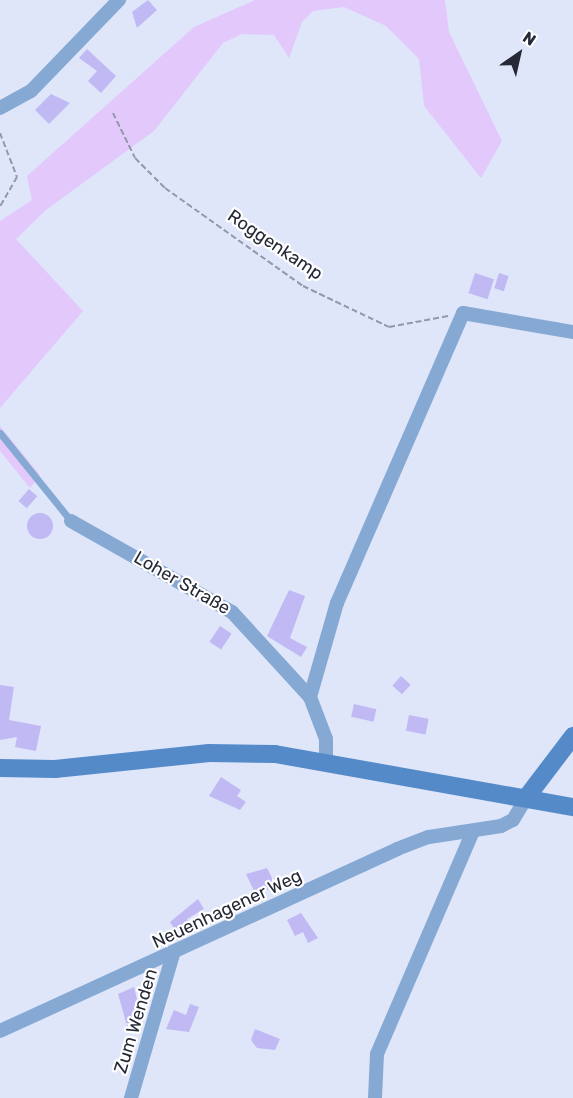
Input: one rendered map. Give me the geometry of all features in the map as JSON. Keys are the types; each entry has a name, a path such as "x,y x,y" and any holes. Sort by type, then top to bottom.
{"street":[{"path":"0,108 31,91 112,2"},
{"path":"310,697 337,603 463,313 573,332"},
{"name":"Loher Straße","path":"71,521 232,612 310,697 326,739 326,760"},
{"path":"526,798 573,736"},
{"path":"0,768 55,769 218,752 326,760 573,807"},
{"name":"Neuenhagener Weg","path":"0,1031 173,954 397,849 429,837 472,833 513,820 526,798"},
{"path":"375,1098 377,1054 472,833"},
{"name":"Zum Wenden","path":"131,1098 173,954"}],"lane":[{"name":"Loher Straße","path":"0,434 71,521"}],"path":[{"name":"Roggenkamp","path":"113,112 135,158 165,188 260,258 336,305 389,327 463,313"},
{"path":"0,133 17,177 0,206"}],"shaded area":[{"path":"255,0 445,0 449,32 502,141 481,178 424,106 419,59 386,26 344,7 313,11 302,22 289,58 274,35 242,34 223,43 154,131 46,210 16,239 83,311 0,408 0,221 32,200 27,176 194,27"},
{"path":"0,426 40,475 30,488 0,451"}],"building":[{"path":"148,0 157,10 137,28 132,12"},
{"path":"87,49 116,76 101,93 88,81 97,71 79,58"},
{"path":"51,94 70,103 49,124 35,110"},
{"path":"475,273 494,279 488,299 469,293"},
{"path":"499,273 509,276 504,291 494,288"},
{"path":"29,489 37,496 27,508 19,501"},
{"path":"40,513 49,517 53,526 49,535 40,539 31,535 27,526 31,517"},
{"path":"289,590 305,596 290,638 307,647 301,657 267,636"},
{"path":"220,626 232,634 221,650 209,642"},
{"path":"401,676 411,685 402,694 392,686"},
{"path":"0,685 14,687 9,720 41,726 36,751 15,747 17,737 0,740"},
{"path":"354,704 376,709 373,722 351,717"},
{"path":"409,715 429,719 426,735 406,731"},
{"path":"221,777 241,790 237,796 246,802 240,810 209,796"},
{"path":"267,868 276,886 256,895 246,874"},
{"path":"198,899 204,909 187,919 194,930 180,938 170,922"},
{"path":"301,913 318,938 308,943 303,932 295,936 287,920"},
{"path":"134,987 142,1020 127,1026 118,994"},
{"path":"190,1004 199,1007 189,1032 166,1029 174,1010 186,1015"},
{"path":"255,1029 280,1039 275,1050 257,1048 251,1040"}]}
